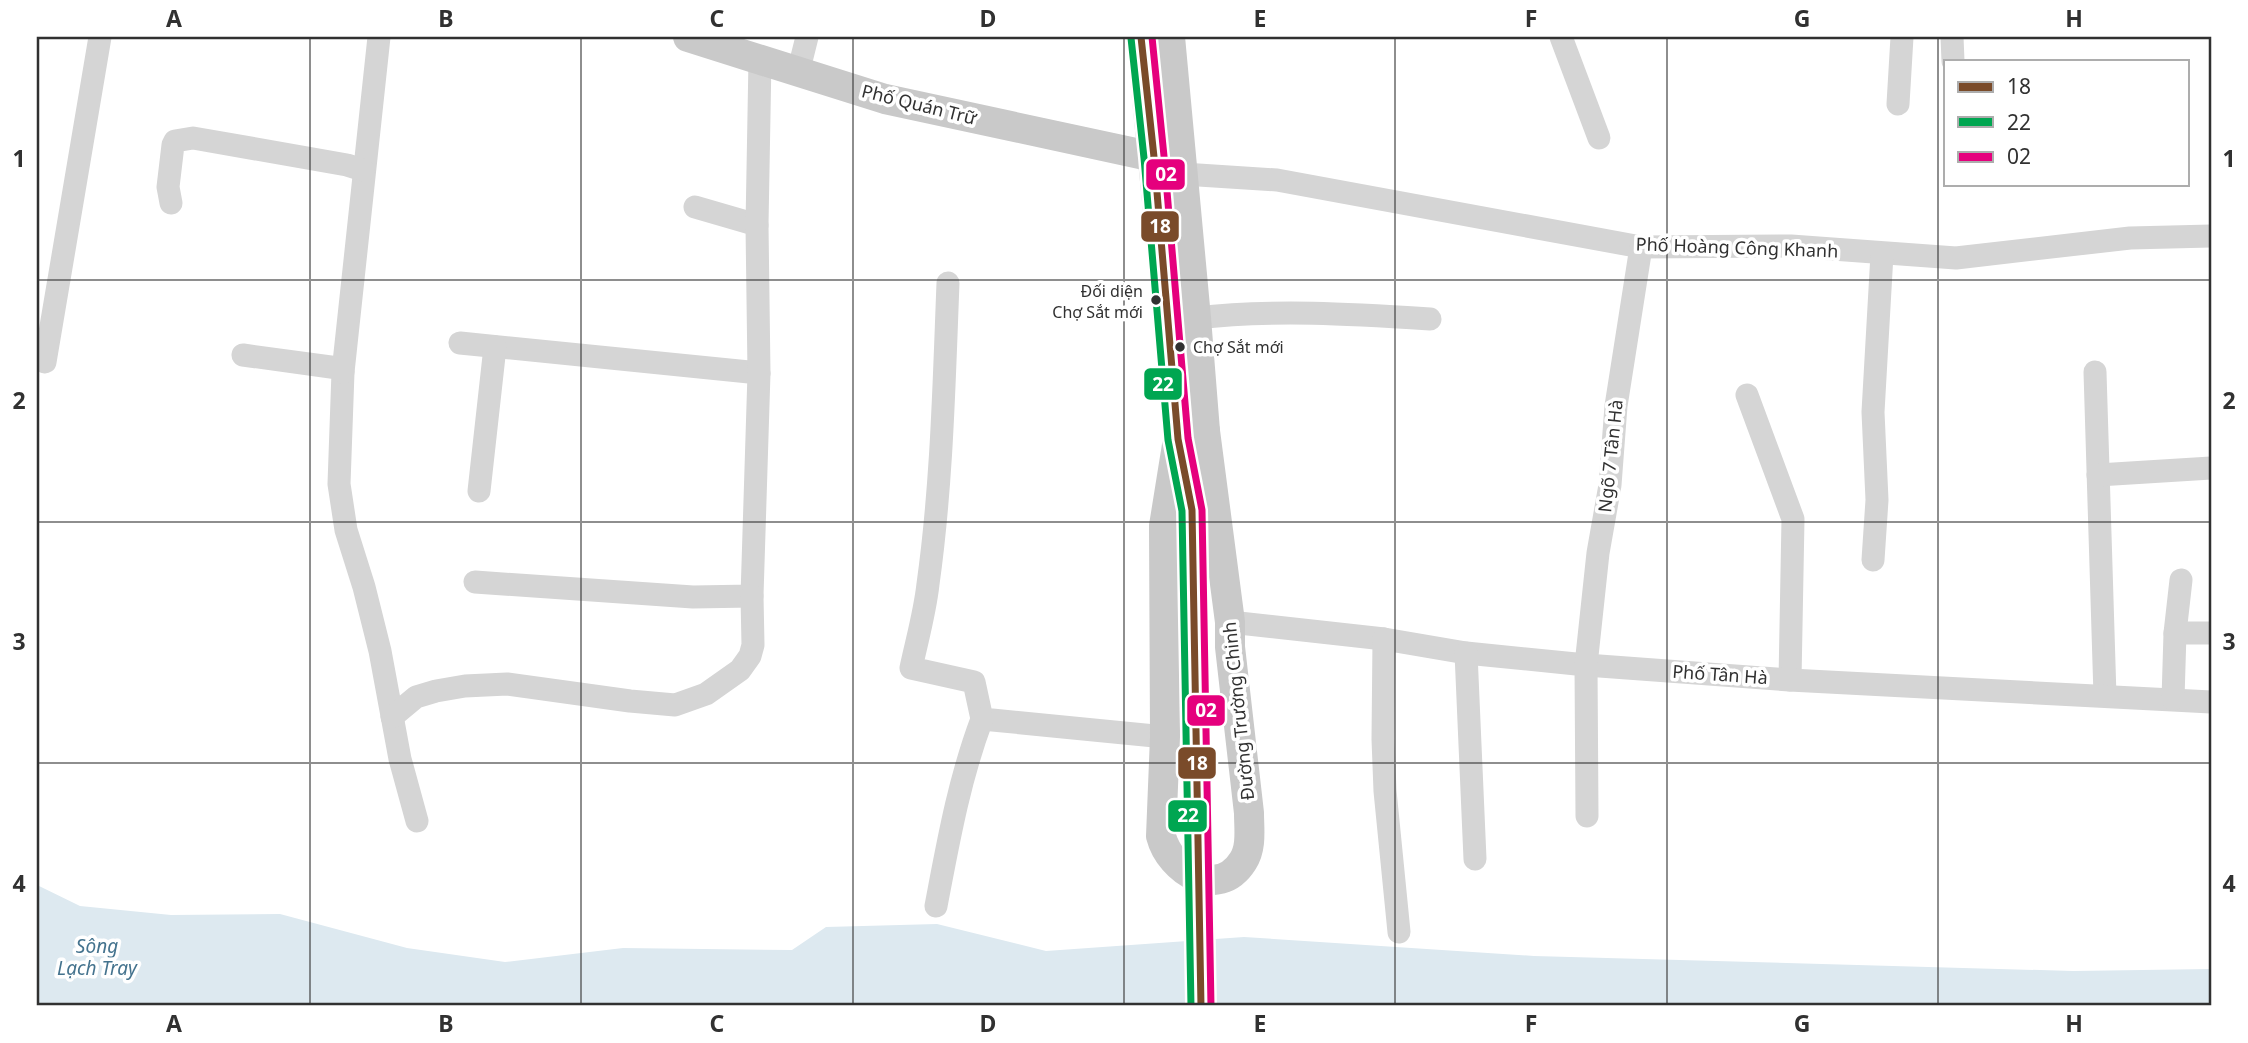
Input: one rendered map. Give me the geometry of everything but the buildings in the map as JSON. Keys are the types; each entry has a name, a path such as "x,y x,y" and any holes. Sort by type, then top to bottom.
{"main road":[{"name":"Phố Quán Trữ","path":"688,37 885,99 1154,156"},
{"name":"Đường Trường Chinh","path":"1141,37 1191,435 1230,622 1230,647 1249,813 1249,841 1244,860 1224,877 1203,880 1170,858 1161,836 1165,737 1164,526 1191,435"},
{"name":"Đường Trường Chinh","path":"1170,37 1196,318 1191,435 1201,1006"}],"street":[{"path":"45,362 100,37"},
{"path":"379,37 343,372 339,484 342,507 380,651 408,793 417,821"},
{"path":"798,73 807,37"},
{"path":"1561,37 1599,138"},
{"path":"1898,104 1902,37"},
{"path":"1952,37 1953,60"},
{"path":"392,717 416,697 436,691 465,686 507,684 675,705 706,694 740,670 750,656 753,645 759,373 757,225 760,59"},
{"path":"171,202 168,187 173,145 175,141 182,139 193,138 363,170"},
{"name":"Phố Hoàng Công Khanh","path":"1183,174 1278,180 1641,247 1791,246 1956,258 2130,237 2211,236"},
{"path":"695,207 757,225"},
{"name":"Ngõ 7 Tân Hà","path":"1587,816 1586,665 1598,553 1609,485 1616,406 1641,247"},
{"path":"1873,560 1877,500 1873,412 1882,254"},
{"path":"936,906 957,796 967,758 982,719 974,682 911,668 928,586 934,530 948,283"},
{"path":"1196,318 1238,314 1301,314 1430,319"},
{"path":"460,344 759,373"},
{"path":"479,491 495,347"},
{"path":"243,355 338,368 343,372"},
{"path":"2095,372 2105,696"},
{"path":"1747,395 1793,519 1790,680"},
{"path":"2098,475 2211,467"},
{"path":"2173,699 2175,633 2181,580"},
{"path":"475,582 694,597 752,596"},
{"name":"Phố Tân Hà","path":"1230,622 1384,639 1466,653 1586,665 1790,680 2211,702"},
{"path":"2175,633 2211,634"},
{"path":"1384,639 1382,738 1399,932"},
{"path":"1466,653 1475,859"},
{"path":"982,719 1165,737"}],"water":[{"name":"Sông Lạch Tray","path":"37,885 80,906 171,915 280,914 407,948 505,962 623,948 792,950 826,927 937,924 1046,951 1244,937 1534,956 2073,971 2211,969 2211,1006 37,1006"}],"transit line":[{"name":"18","path":"1141,37 1178,439 1192,510 1201,1006"},
{"name":"02","path":"1152,37 1188,438 1202,510 1211,1006"},
{"name":"22","path":"1131,38 1168,440 1182,511 1191,1006"}],"place":[{"name":"Đối diện Chợ Sắt mới","path":"1156,300"},
{"name":"Chợ Sắt mới","path":"1180,347"}]}
